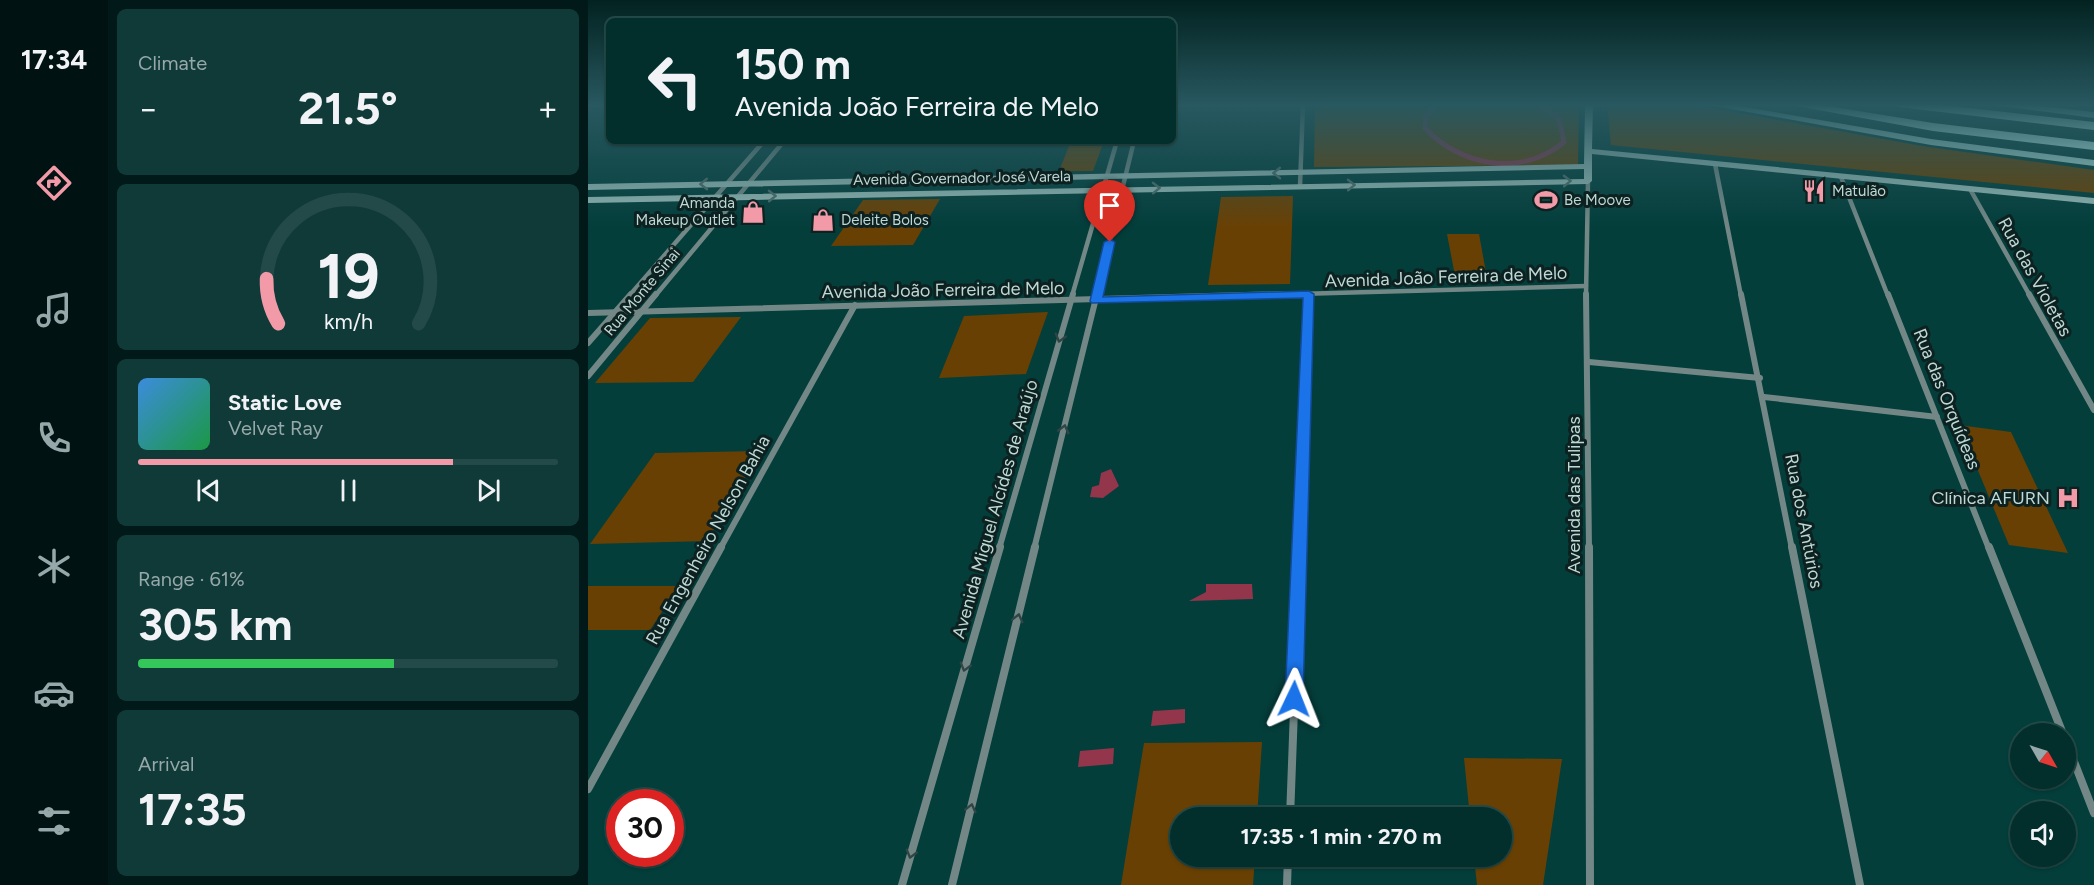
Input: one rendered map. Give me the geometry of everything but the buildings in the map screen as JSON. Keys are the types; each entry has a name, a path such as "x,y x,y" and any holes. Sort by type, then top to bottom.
{"highway":[{"path":"2078,145 2094,148"}],"main road":[{"path":"1957,145 2094,163"}],"street":[{"name":"Rua Monte Sinai","path":"588,343 760,145"},
{"name":"Rua Monte Sinai","path":"588,376 780,145"},
{"name":"Avenida Miguel Alcídes de Araújo","path":"902,885 1116,145"},
{"path":"952,885 1133,145"},
{"path":"1300,186 1302,145"},
{"name":"Avenida das Tulipas","path":"1588,145 1586,286 1589,362 1590,885"},
{"path":"1588,151 2094,201"},
{"name":"Rua dos Antúrios","path":"1715,164 1764,397 1860,885"},
{"name":"Avenida Governador José Varela","path":"588,187 1588,166"},
{"name":"Rua das Orquídeas","path":"1841,177 2058,723"},
{"name":"Avenida Governador José Varela","path":"588,200 1588,181"},
{"name":"Rua das Violetas","path":"1970,189 2094,410"},
{"name":"Avenida João Ferreira de Melo","path":"588,313 1586,286"},
{"path":"1290,807 1309,294"},
{"name":"Rua Engenheiro Nelson Bahia","path":"588,789 855,305"},
{"path":"1589,362 1760,378"},
{"path":"1764,397 1937,417"},
{"path":"2076,767 2094,813"},
{"path":"1287,885 1288,867"}],"shaded area":[{"path":"1069,145 1102,145 1093,171 1059,171"},
{"path":"1314,145 1578,145 1578,165 1314,167"},
{"path":"1614,145 1918,145 2094,170 2094,193"},
{"path":"1293,196 1290,284 1208,285 1221,197"},
{"path":"940,199 913,245 831,246 863,200"},
{"path":"1447,234 1479,234 1487,278 1456,281"},
{"path":"1048,312 1026,374 939,378 964,316"},
{"path":"741,317 693,382 595,383 650,318"},
{"path":"1959,425 2011,432 2068,553 2009,545"},
{"path":"761,451 707,541 590,544 655,453"},
{"path":"1111,469 1119,486 1103,498 1090,497 1092,487 1099,485 1101,473"},
{"path":"1206,584 1252,584 1253,599 1189,601 1206,592"},
{"path":"588,586 679,586 650,630 588,630"},
{"path":"1185,709 1185,723 1151,726 1153,711"},
{"path":"1262,742 1258,807 1170,807 1170,867 1254,867 1253,885 1121,885 1144,743"},
{"path":"1114,748 1113,764 1078,767 1080,751"},
{"path":"1464,758 1562,759 1543,885 1477,885 1475,867 1512,867 1512,807 1469,807"}],"waterway":[{"path":"1446,145 1474,159 1492,163 1530,160 1559,145"}],"place":[{"name":"Matulão","path":"1814,191"},
{"name":"Be Moove","path":"1546,200"},
{"name":"Amanda Makeup Outlet","path":"753,212"},
{"name":"Deleite Bolos","path":"823,220"},
{"name":"Clínica AFURN","path":"2068,498"}],"route":[{"path":"1110,242 1096,301 1309,294 1294,699"}]}
